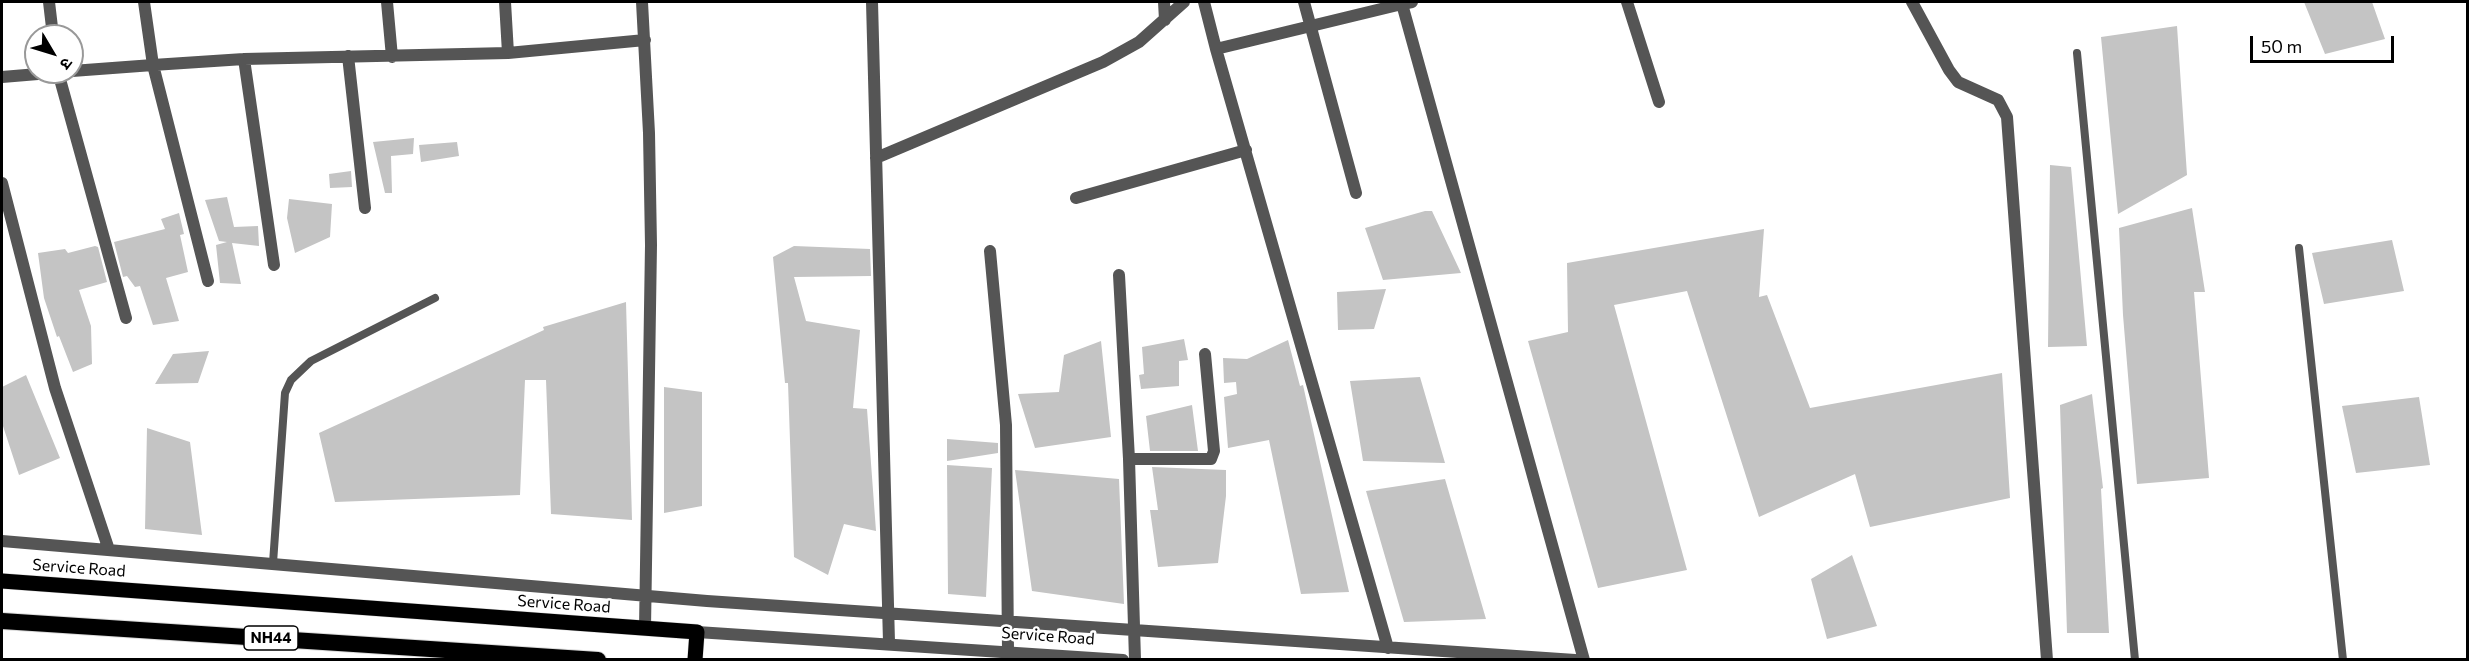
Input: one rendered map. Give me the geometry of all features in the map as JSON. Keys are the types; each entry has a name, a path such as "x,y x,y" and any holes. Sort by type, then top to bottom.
{"highway":[{"name":"NH44","path":"2,621 598,660"}],"main road":[{"name":"Service Road","path":"2,581 697,632"},
{"path":"695,660 697,632"}],"street":[{"path":"49,2 52,24"},
{"path":"144,2 153,65 208,281"},
{"path":"387,2 392,57"},
{"path":"505,2 508,53"},
{"path":"642,2 651,245 645,628"},
{"path":"872,2 889,642"},
{"path":"1164,2 1165,20"},
{"path":"876,158 1103,62 1139,42 1184,2"},
{"path":"1204,2 1388,648"},
{"path":"1304,2 1356,193"},
{"path":"1216,49 1405,2 1584,660"},
{"path":"1627,2 1659,102"},
{"path":"1912,2 1949,70 1958,82 1998,100 2007,117 2047,660"},
{"path":"84,70 244,58 392,57 508,53 645,40"},
{"path":"348,56 365,208"},
{"path":"244,58 273,266"},
{"path":"2,77 24,75"},
{"path":"63,84 126,318"},
{"path":"1076,198 1246,150"},
{"path":"2,183 55,388 109,550"},
{"path":"990,251 1006,425 1008,651"},
{"path":"1119,275 1129,459 1135,660"},
{"path":"1129,459 1211,459 1214,451 1205,354"},
{"path":"2,541 889,614 1575,660"},
{"name":"Service Road","path":"697,632 889,642 1123,660"}],"lane":[{"path":"2077,53 2135,660"},
{"path":"2299,248 2343,660"},
{"path":"273,563 285,393 291,380 311,361 435,298"}],"building":[{"path":"2304,2 2372,2 2385,39 2325,54"},
{"path":"2177,26 2187,175 2118,214 2101,37"},
{"path":"414,138 413,154 391,156 392,193 385,193 373,142"},
{"path":"457,142 459,156 421,162 419,145"},
{"path":"2050,165 2071,167 2087,346 2048,347"},
{"path":"351,171 352,187 330,188 329,174"},
{"path":"227,197 234,227 258,226 259,246 232,243 241,284 220,283 216,245 227,242 219,241 205,200"},
{"path":"289,199 332,204 330,237 295,253 287,218"},
{"path":"2192,208 2205,292 2194,292 2209,478 2137,484 2123,315 2119,228"},
{"path":"1432,211 1461,273 1383,280 1365,228"},
{"path":"179,213 184,234 180,235 188,272 166,278 179,321 153,325 140,286 135,287 127,276 123,277 114,242 165,229 161,219"},
{"path":"1764,229 1759,297 1767,295 1810,408 2002,373 2010,498 1870,527 1855,474 1759,517 1687,291 1614,305 1687,570 1598,588 1528,341 1568,332 1567,263"},
{"path":"2392,240 2404,291 2324,304 2312,253"},
{"path":"794,246 870,249 871,276 794,277 806,321 860,330 853,408 867,409 876,531 844,524 828,575 794,557 788,383 785,383 773,257"},
{"path":"98,247 107,282 79,290 91,326 92,364 73,372 59,336 57,337 44,298 38,253 65,249 68,253"},
{"path":"1386,289 1374,329 1338,330 1337,292"},
{"path":"626,302 632,520 551,514 546,380 525,380 520,495 335,502 319,433 544,330 543,327"},
{"path":"1184,339 1188,360 1179,361 1179,386 1141,389 1139,375 1144,374 1142,347"},
{"path":"1288,340 1300,386 1303,385 1349,592 1301,594 1269,440 1228,448 1224,397 1237,394 1236,382 1224,383 1223,358 1247,359"},
{"path":"1101,341 1111,437 1035,448 1018,394 1059,392 1064,355"},
{"path":"209,351 198,383 155,384 173,354"},
{"path":"26,375 60,458 19,475 2,423 2,387"},
{"path":"1420,377 1445,463 1363,461 1350,381"},
{"path":"664,387 702,392 702,506 664,513"},
{"path":"2092,394 2103,488 2101,489 2109,633 2067,633 2060,405"},
{"path":"2419,397 2430,465 2356,473 2342,406"},
{"path":"1192,405 1198,451 1150,451 1146,416"},
{"path":"147,428 190,442 202,535 145,529"},
{"path":"947,439 998,443 998,453 947,461"},
{"path":"947,465 992,468 986,597 948,594"},
{"path":"1152,467 1226,470 1226,496 1218,563 1158,567 1150,510 1158,510"},
{"path":"1015,470 1119,479 1124,604 1032,591"},
{"path":"1445,479 1486,619 1404,622 1366,491"},
{"path":"1852,555 1877,626 1827,639 1811,579"}]}
